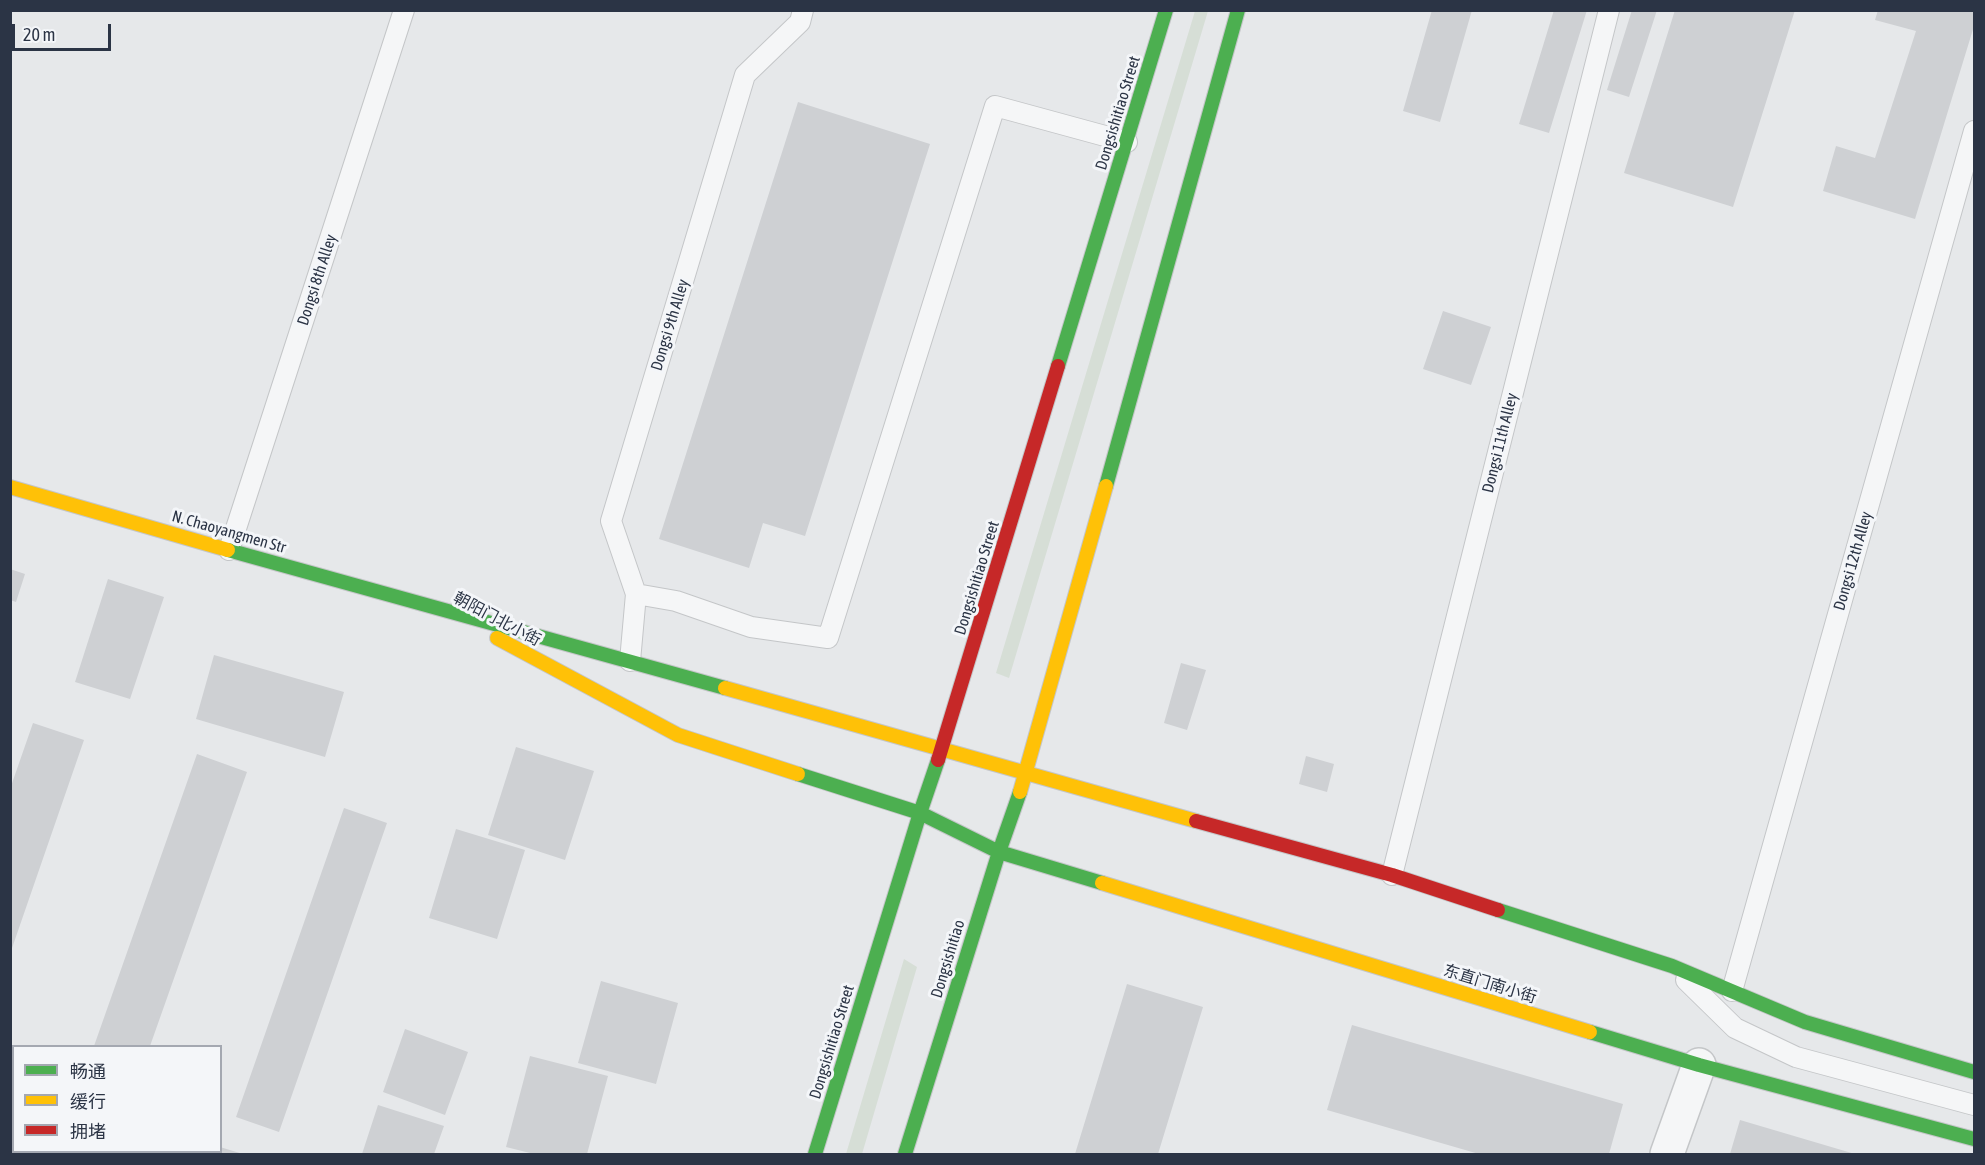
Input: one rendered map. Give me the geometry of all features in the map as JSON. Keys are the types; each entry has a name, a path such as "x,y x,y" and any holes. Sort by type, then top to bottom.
{"main road":[{"name":"Dongsishitiao Street","path":"815,1155 920,813 942,749 1166,10"},
{"path":"1238,10 1026,774 1392,875 1672,966 1805,1023 1974,1071"},
{"name":"N. Chaoyangmen Str","path":"10,487 440,608"},
{"name":"朝阳门北小街","path":"440,608 1026,774"},
{"name":"朝阳门北小街","path":"440,608 678,735 920,813 999,852"},
{"name":"Dongsishitiao","path":"905,1155 999,852 1026,774"},
{"name":"东直门南小街","path":"999,852 1699,1065 1974,1139"}],"street":[{"path":"1667,1155 1699,1065"}],"lane":[{"name":"Dongsi 8th Alley","path":"229,550 404,10"},
{"name":"Dongsi 9th Alley","path":"630,662 636,594 611,521 745,75 800,22 803,10"},
{"name":"Dongsi 11th Alley","path":"1392,875 1609,10"},
{"path":"636,594 676,601 751,627 828,639 995,106 1127,142"},
{"name":"Dongsi 12th Alley","path":"1732,991 1974,131"},
{"path":"1672,966 1735,1028 1786,1052 1807,1060 1974,1105"}],"shaded area":[{"path":"1195,11 1208,11 1009,678 996,673"},
{"path":"904,959 917,967 862,1154 846,1154"}],"building":[{"path":"1432,10 1472,10 1440,122 1403,111"},
{"path":"1554,10 1587,10 1549,133 1519,124"},
{"path":"1632,10 1657,10 1629,97 1607,90"},
{"path":"1675,10 1795,10 1733,207 1624,173"},
{"path":"1878,10 1974,10 1974,26 1915,219 1823,191 1836,146 1875,158 1916,31 1875,20"},
{"path":"798,102 930,144 805,536 763,523 749,568 659,539"},
{"path":"1443,311 1491,327 1471,385 1423,369"},
{"path":"10,569 25,574 16,602 10,600"},
{"path":"108,579 164,597 130,699 75,682"},
{"path":"214,655 344,692 325,757 196,719"},
{"path":"1181,663 1206,670 1187,730 1164,723"},
{"path":"33,723 84,740 11,951 10,789"},
{"path":"516,747 594,771 565,860 488,835"},
{"path":"197,754 247,772 150,1045 94,1045"},
{"path":"1306,756 1334,764 1327,792 1299,784"},
{"path":"344,808 387,823 279,1132 236,1117"},
{"path":"456,829 525,850 497,939 429,918"},
{"path":"601,981 678,1003 656,1084 578,1063"},
{"path":"1127,984 1203,1007 1158,1154 1075,1154"},
{"path":"1352,1025 1623,1104 1609,1154 1479,1154 1327,1110"},
{"path":"405,1029 468,1052 445,1115 383,1092"},
{"path":"530,1056 608,1076 587,1154 534,1154 506,1147"},
{"path":"378,1105 444,1126 434,1154 362,1154"},
{"path":"1740,1120 1855,1154 1730,1154"},
{"path":"222,1148 243,1154 218,1154 222,1153"},
{"path":"66,1153 114,1153 113,1154"}],"traffic: fast":[{"path":"1058,366 1166,10"},
{"path":"1106,486 1238,10"},
{"path":"228,550 725,688"},
{"path":"815,1154 938,760"},
{"path":"798,774 920,813 999,852 1102,883"},
{"path":"905,1154 999,852 1020,792"},
{"path":"1498,910 1672,966 1805,1022 1974,1072"},
{"path":"1590,1032 1699,1065 1974,1139"}],"traffic: slow":[{"path":"1020,792 1106,486"},
{"path":"10,487 228,550"},
{"path":"497,638 678,735 798,774"},
{"path":"725,688 1196,821"},
{"path":"1102,883 1590,1032"}],"traffic: jam":[{"path":"938,760 1058,366"},
{"path":"1196,821 1392,875 1498,910"}]}
